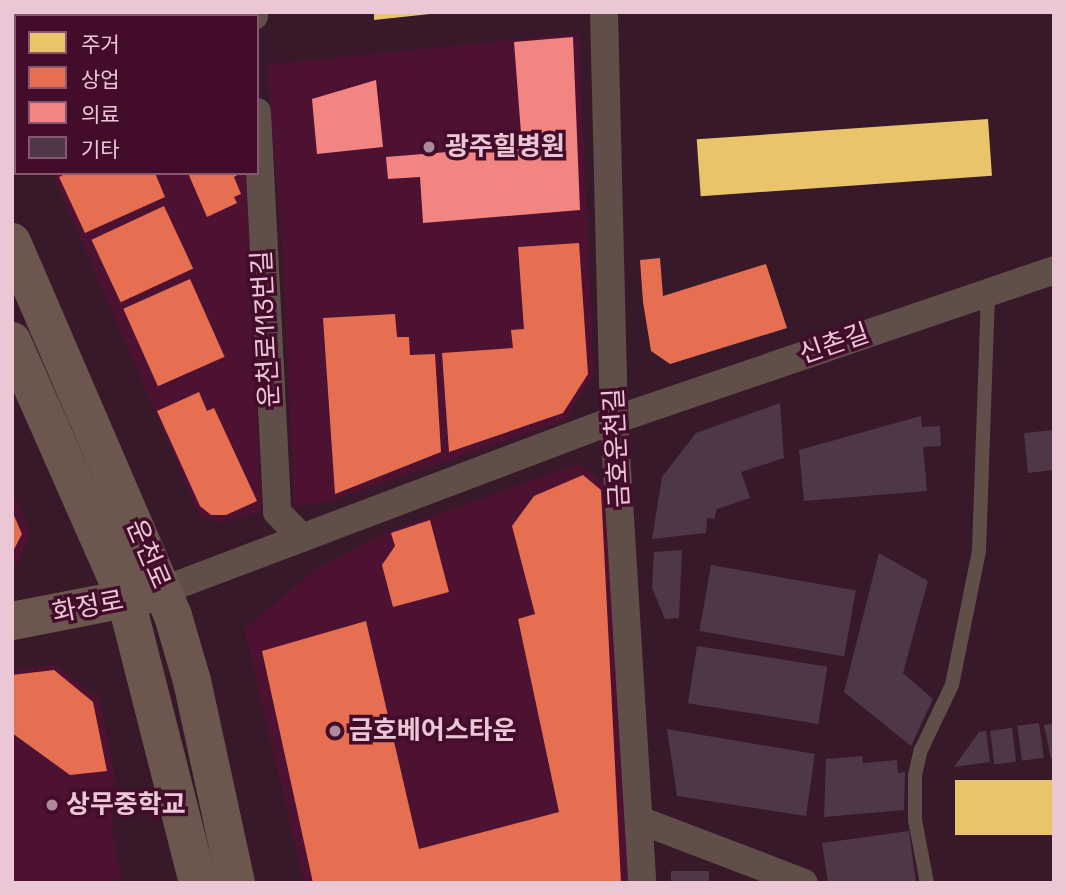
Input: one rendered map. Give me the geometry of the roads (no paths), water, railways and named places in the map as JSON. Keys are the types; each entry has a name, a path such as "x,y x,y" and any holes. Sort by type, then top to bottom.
{"street":[{"name":"금호운천길","path":"604,12 614,420 642,821 642,883"},
{"name":"운천로113번길","path":"259,151 277,512 302,538"},
{"name":"운천로","path":"12,242 163,590 192,681 236,883"},
{"name":"신촌길","path":"614,420 1054,270"},
{"name":"운천로","path":"12,341 126,600 198,883"},
{"path":"163,590 614,420"},
{"name":"화정로","path":"12,621 126,600 163,590"},
{"path":"642,821 804,883"}],"lane":[{"path":"927,883 915,820 915,775 921,750 952,685 979,551 988,291"}],"place":[{"name":"광주힐병원","path":"429,147"},
{"name":"금호베어스타운","path":"335,731"},
{"name":"상무중학교","path":"52,805"}]}
